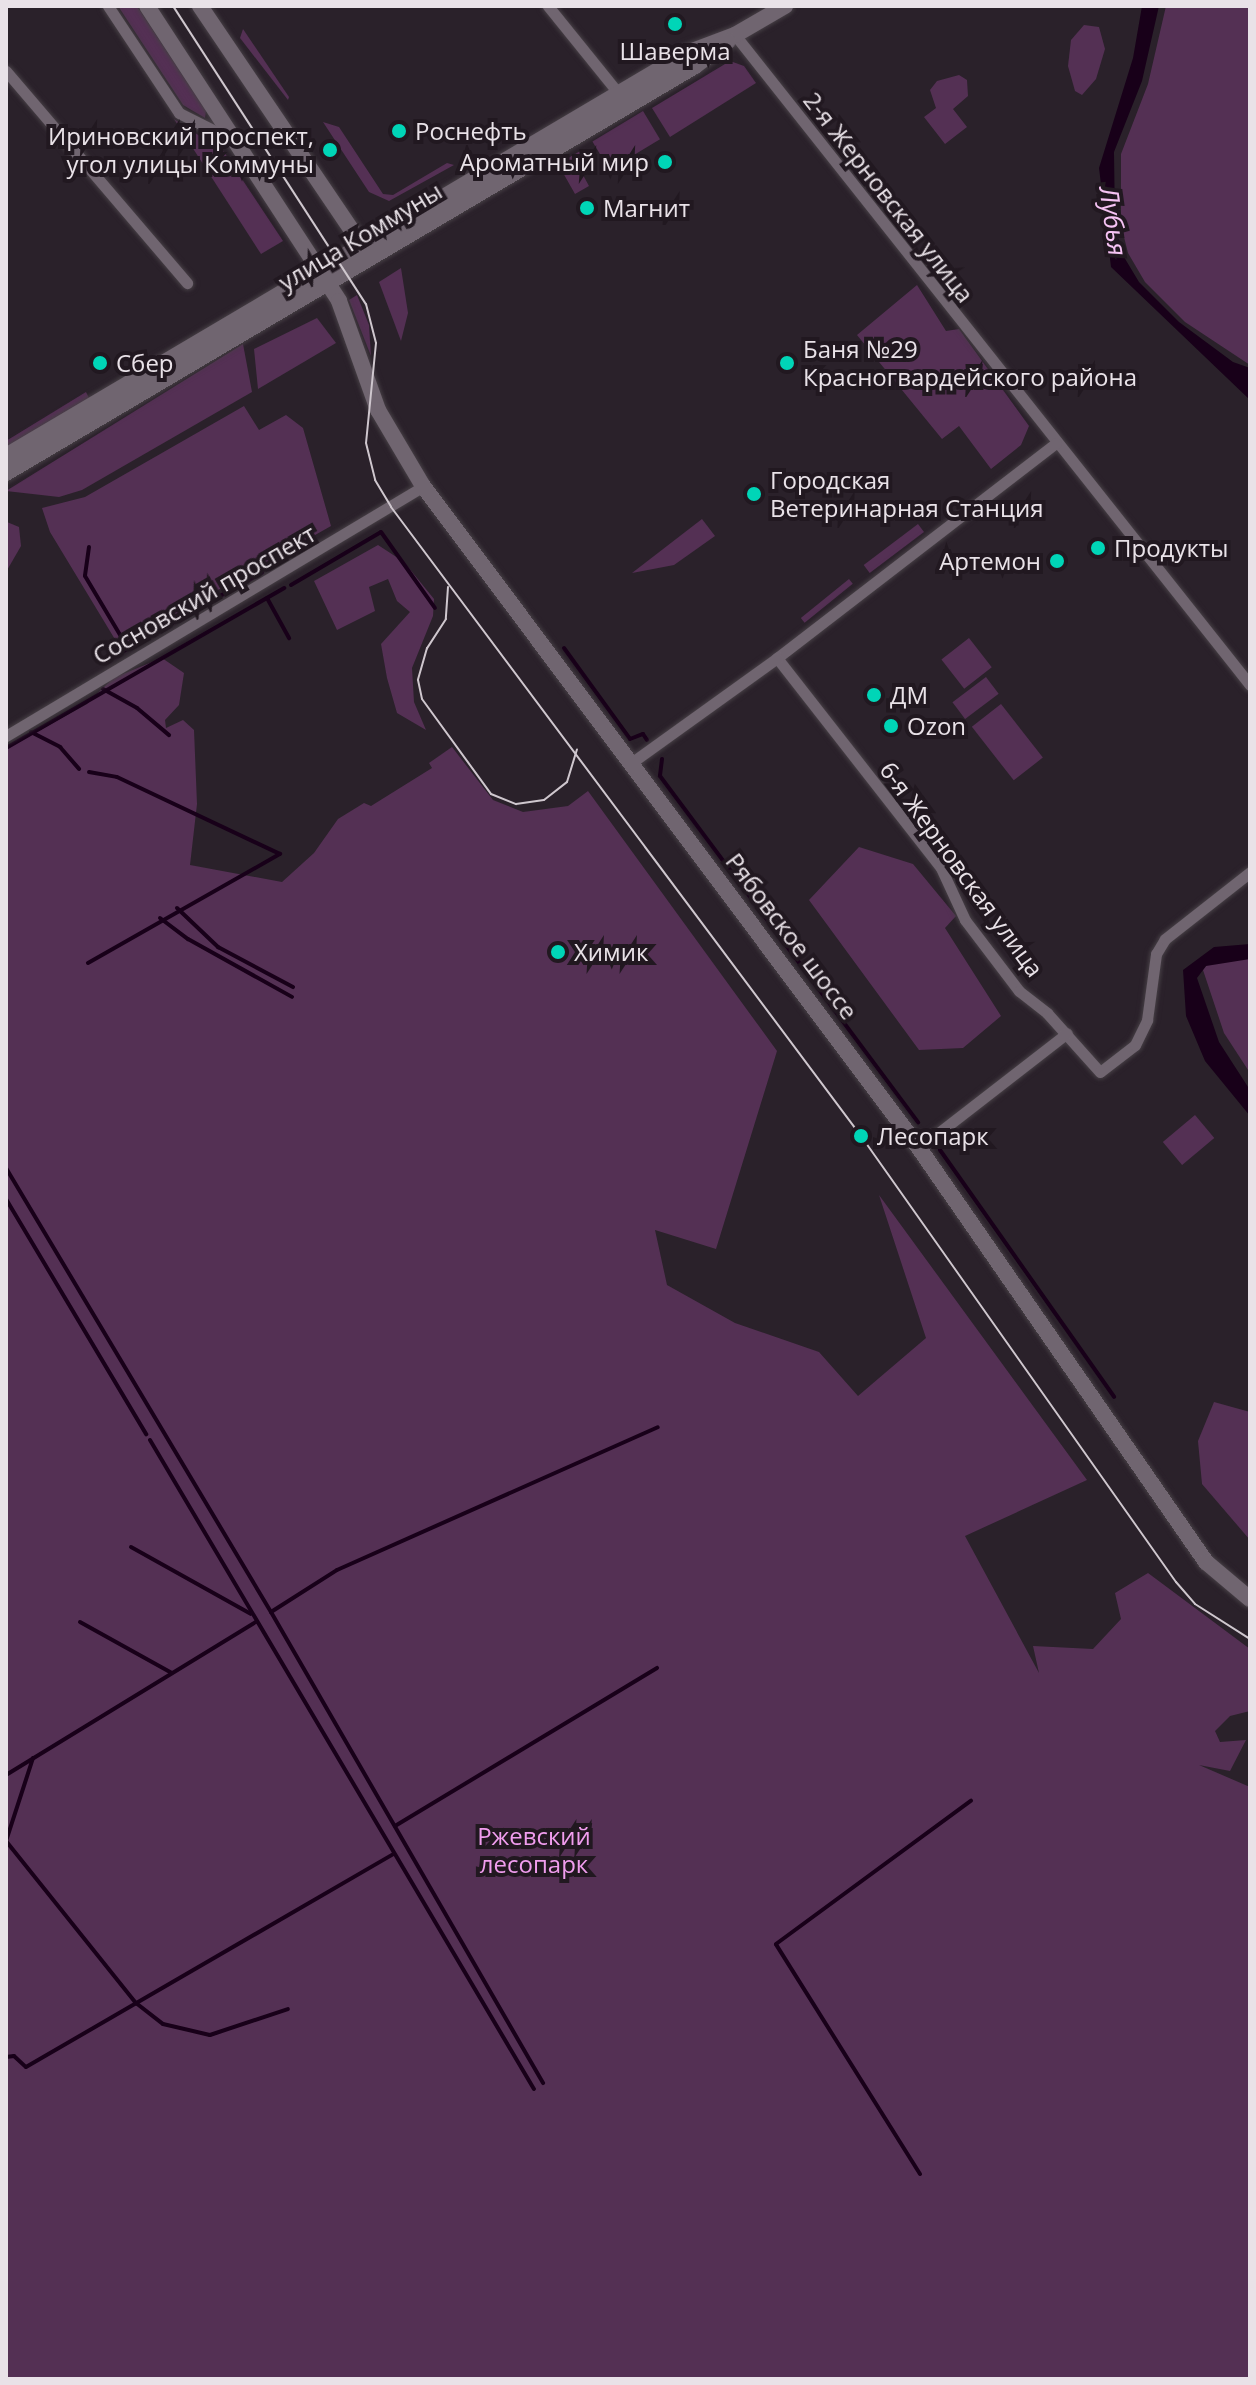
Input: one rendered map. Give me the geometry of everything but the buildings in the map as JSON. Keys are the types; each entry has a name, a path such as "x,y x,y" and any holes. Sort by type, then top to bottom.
{"main road":[{"name":"Рябовское шоссе","path":"147,6 324,276 352,326 378,410 423,486 919,1148 1186,1537 1206,1562 1250,1599"},
{"path":"200,6 361,244 359,265"},
{"name":"улица Коммуны","path":"6,473 324,276 361,244 622,99 695,66 735,35 785,6"},
{"name":"улица Коммуны","path":"6,456 324,276 359,265 622,99"}],"street":[{"path":"108,6 179,113 236,142"},
{"path":"548,6 622,99"},
{"name":"2-я Жерновская улица","path":"735,35 1250,685"},
{"path":"6,71 187,283"},
{"path":"631,763 777,658 1056,443"},
{"name":"Сосновский проспект","path":"6,736 423,486"},
{"name":"6-я Жерновская улица","path":"777,658 941,868 965,920 1019,991 1067,1033 1100,1072 1135,1045 1147,1020 1156,954 1165,939 1250,872"},
{"path":"919,1148 1067,1033"}],"green space":[{"path":"118,6 137,6 206,111 205,118 183,105"},
{"path":"1166,6 1250,6 1250,365 1185,322 1145,282 1128,253 1121,225 1121,154 1148,84"},
{"path":"1084,25 1099,27 1105,49 1096,79 1082,95 1075,91 1068,66 1071,40"},
{"path":"243,29 289,97 288,100 240,38"},
{"path":"730,61 744,66 756,83 670,137 652,108"},
{"path":"959,75 967,80 968,96 953,109 967,127 945,144 924,117 936,108 930,90 937,81"},
{"path":"643,111 660,139 609,170 592,141"},
{"path":"174,119 224,152 283,241 261,254"},
{"path":"323,122 339,127 383,194 393,195 447,163 454,165 389,201 369,192"},
{"path":"582,150 593,168 583,175 589,186 575,194 558,164"},
{"path":"401,268 408,313 401,341 379,282"},
{"path":"917,285 946,331 959,329 1029,426 1021,445 991,469 959,426 942,439 857,335"},
{"path":"357,295 369,325 371,356 349,300"},
{"path":"317,318 336,343 258,389 254,349"},
{"path":"243,344 252,392 82,490 59,497 6,491"},
{"path":"86,392 89,398 6,448 6,441"},
{"path":"244,406 259,430 286,415 303,428 331,526 119,646 50,532 42,508 85,497"},
{"path":"702,519 715,536 674,565 632,573"},
{"path":"7,522 19,527 21,546 6,572"},
{"path":"918,524 924,532 870,573 864,565"},
{"path":"378,545 404,562 434,599 433,616 412,668 414,702 426,730 397,713 387,678 381,644 410,612 397,601 388,579 369,587 375,611 337,630 314,581"},
{"path":"849,579 853,584 805,623 801,618"},
{"path":"969,638 992,667 964,689 941,660"},
{"name":"Ржевский лесопарк","path":"162,658 184,673 179,705 165,720 166,728 183,720 194,730 197,804 190,865 282,882 314,853 338,819 364,803 371,806 432,768 429,763 452,747 493,800 523,812 568,806 588,791 777,1051 716,1249 655,1230 667,1285 735,1323 819,1352 858,1396 926,1338 879,1195 1087,1480 965,1536 1039,1673 1033,1646 1093,1649 1121,1619 1115,1593 1148,1573 1250,1649 1250,1711 1230,1716 1215,1731 1220,1742 1246,1740 1230,1771 1199,1765 1250,1787 1250,2379 6,2379 6,749 87,704 113,678"},
{"path":"986,677 999,694 965,719 952,702"},
{"path":"1001,704 1043,758 1014,780 972,727"},
{"path":"859,847 913,864 956,916 945,928 1001,1016 963,1048 919,1050 809,900"},
{"path":"1250,952 1250,1073 1224,1033 1203,970 1212,958"},
{"path":"1195,1115 1214,1138 1182,1165 1163,1142"},
{"path":"1214,1402 1250,1412 1250,1540 1202,1484 1198,1441"}],"water":[{"name":"Лубья","path":"1142,6 1159,6 1142,81 1114,152 1115,224 1121,252 1139,282 1179,322 1233,362 1250,368 1250,400 1111,267 1099,168 1133,58"},
{"path":"1250,944 1250,959 1206,966 1197,978 1219,1042 1250,1090 1250,1116 1205,1061 1186,1016 1183,970 1214,947"}],"waterway":[{"path":"291,585 381,532 435,608"},
{"path":"89,547 85,576 128,648"},
{"path":"191,612 262,573"},
{"path":"6,748 284,588"},
{"path":"267,598 289,638"},
{"path":"122,652 181,618"},
{"path":"564,648 630,739 643,734 647,740"},
{"path":"103,689 137,708 169,735"},
{"path":"31,732 60,747 79,769"},
{"path":"662,759 660,776 918,1122"},
{"path":"89,772 117,777 280,854"},
{"path":"88,963 280,854"},
{"path":"177,908 218,947 293,987"},
{"path":"160,918 188,939 292,997"},
{"path":"940,1150 1114,1397"},
{"path":"6,1168 271,1612 543,2083"},
{"path":"6,1199 146,1434"},
{"path":"271,1612 337,1570 658,1427"},
{"path":"150,1440 534,2089"},
{"path":"131,1547 251,1614"},
{"path":"6,1775 257,1621"},
{"path":"80,1622 172,1673"},
{"path":"395,1826 657,1668"},
{"path":"33,1758 6,1841 136,2003 163,2024 210,2035 288,2009"},
{"path":"920,2174 776,1944 971,1801"},
{"path":"6,2057 14,2056 26,2067 393,1854"}],"tram line":[{"path":"173,6 366,304 376,343 366,443 375,480 391,507 861,1136 1176,1582 1195,1604 1250,1639"},
{"path":"448,587 446,619 427,648 418,680 422,699 491,794 516,804 544,800 567,782 577,750"}],"place":[{"name":"Шаверма","path":"675,24"},
{"name":"Роснефть","path":"399,131"},
{"name":"Ириновский проспект, угол улицы Коммуны","path":"330,150"},
{"name":"Ароматный мир","path":"665,162"},
{"name":"Магнит","path":"587,208"},
{"name":"Сбер","path":"100,363"},
{"name":"Баня №29 Красногвардейского района","path":"787,363"},
{"name":"Городская Ветеринарная Станция","path":"754,494"},
{"name":"Продукты","path":"1098,548"},
{"name":"Артемон","path":"1057,561"},
{"name":"ДМ","path":"874,695"},
{"name":"Ozon","path":"891,726"},
{"name":"Химик","path":"558,952"},
{"name":"Лесопарк","path":"861,1136"}]}
